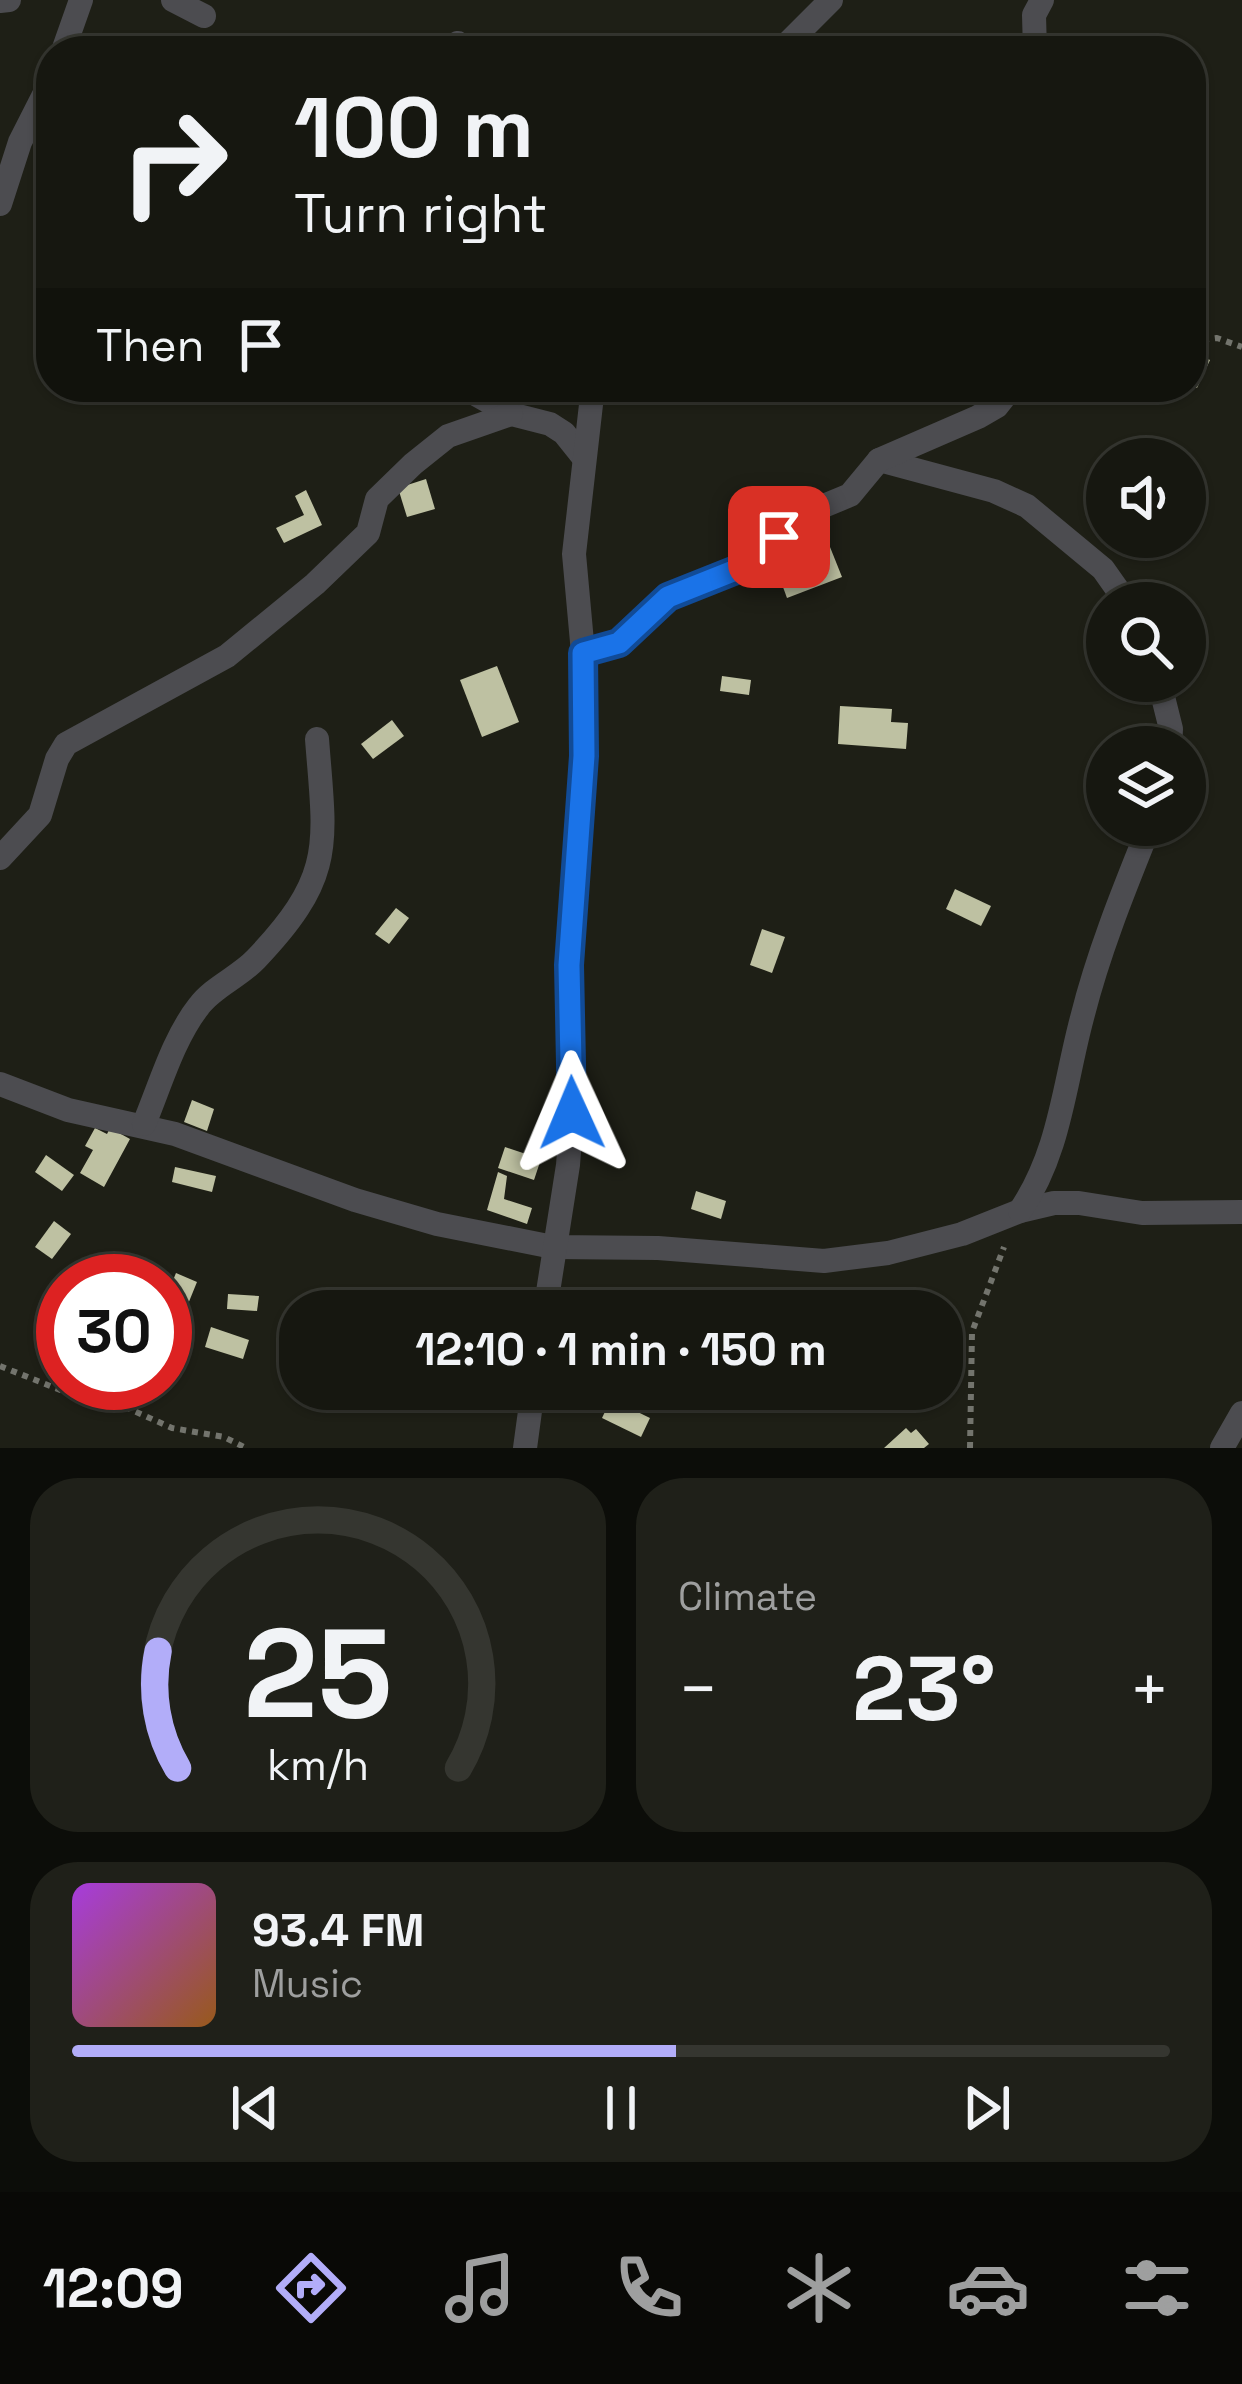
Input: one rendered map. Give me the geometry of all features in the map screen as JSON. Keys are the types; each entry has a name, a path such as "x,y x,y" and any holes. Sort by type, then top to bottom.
{"street":[{"path":"68,36 81,0"},
{"path":"173,0 204,16"},
{"path":"795,36 831,0"},
{"path":"1035,36 1034,15 1042,0"},
{"path":"0,204 20,142 36,111"},
{"path":"490,402 511,414 550,424 584,458"},
{"path":"547,1290 572,1113 569,965 584,756 583,653 574,554 591,402"},
{"path":"583,653 619,643 668,597 766,558 774,551 785,522 850,496 879,460 978,417 1000,402"},
{"path":"0,858 40,815 66,744 227,656 299,598 368,533 377,499 413,464 448,436 511,414"},
{"path":"879,460 994,491 1028,506 1112,582"},
{"path":"144,1124 196,1008 253,963 286,925 319,868 325,828 317,739"},
{"path":"1020,1211 1042,1179 1082,1013 1142,846"},
{"path":"0,1084 68,1110 144,1124 356,1200 553,1247 614,1245 824,1261 888,1253 1054,1203 1142,1213 1242,1211"},
{"path":"525,1448 530,1410"},
{"path":"1222,1448 1242,1413"}],"path":[{"path":"1206,339 1242,347"},
{"path":"970,1448 972,1332 1020,1211"},
{"path":"0,1366 73,1395 114,1402 172,1428 224,1437 246,1448"}],"building":[{"path":"426,479 435,509 407,517 398,488"},
{"path":"306,490 322,525 284,543 276,528 304,515 295,496"},
{"path":"830,547 842,577 787,598 776,568"},
{"path":"497,666 519,722 482,737 460,680"},
{"path":"722,676 751,680 749,695 720,691"},
{"path":"840,706 892,709 891,722 908,723 906,749 838,744"},
{"path":"392,720 404,736 373,759 361,744"},
{"path":"955,889 991,906 981,926 946,909"},
{"path":"396,908 409,918 389,944 375,934"},
{"path":"762,929 785,937 772,973 750,965"},
{"path":"192,1100 214,1109 207,1131 184,1122"},
{"path":"95,1128 107,1134 110,1128 130,1139 104,1187 80,1173 93,1150 85,1146"},
{"path":"505,1147 541,1159 534,1180 498,1168"},
{"path":"46,1155 74,1175 62,1191 35,1172"},
{"path":"175,1167 216,1176 212,1192 172,1182"},
{"path":"498,1172 507,1176 504,1199 532,1208 527,1224 487,1210"},
{"path":"696,1191 726,1201 721,1219 691,1209"},
{"path":"54,1221 71,1234 56,1254 35,1247"},
{"path":"228,1294 259,1296 257,1311 227,1309"},
{"path":"211,1327 249,1340 243,1359 205,1347"},
{"path":"606,1410 634,1410 650,1418 641,1437 602,1418"},
{"path":"906,1428 911,1433 916,1429 929,1444 884,1448"}],"route":[{"path":"572,1113 569,965 584,756 583,653 619,643 668,597 766,558 779,537"}]}
